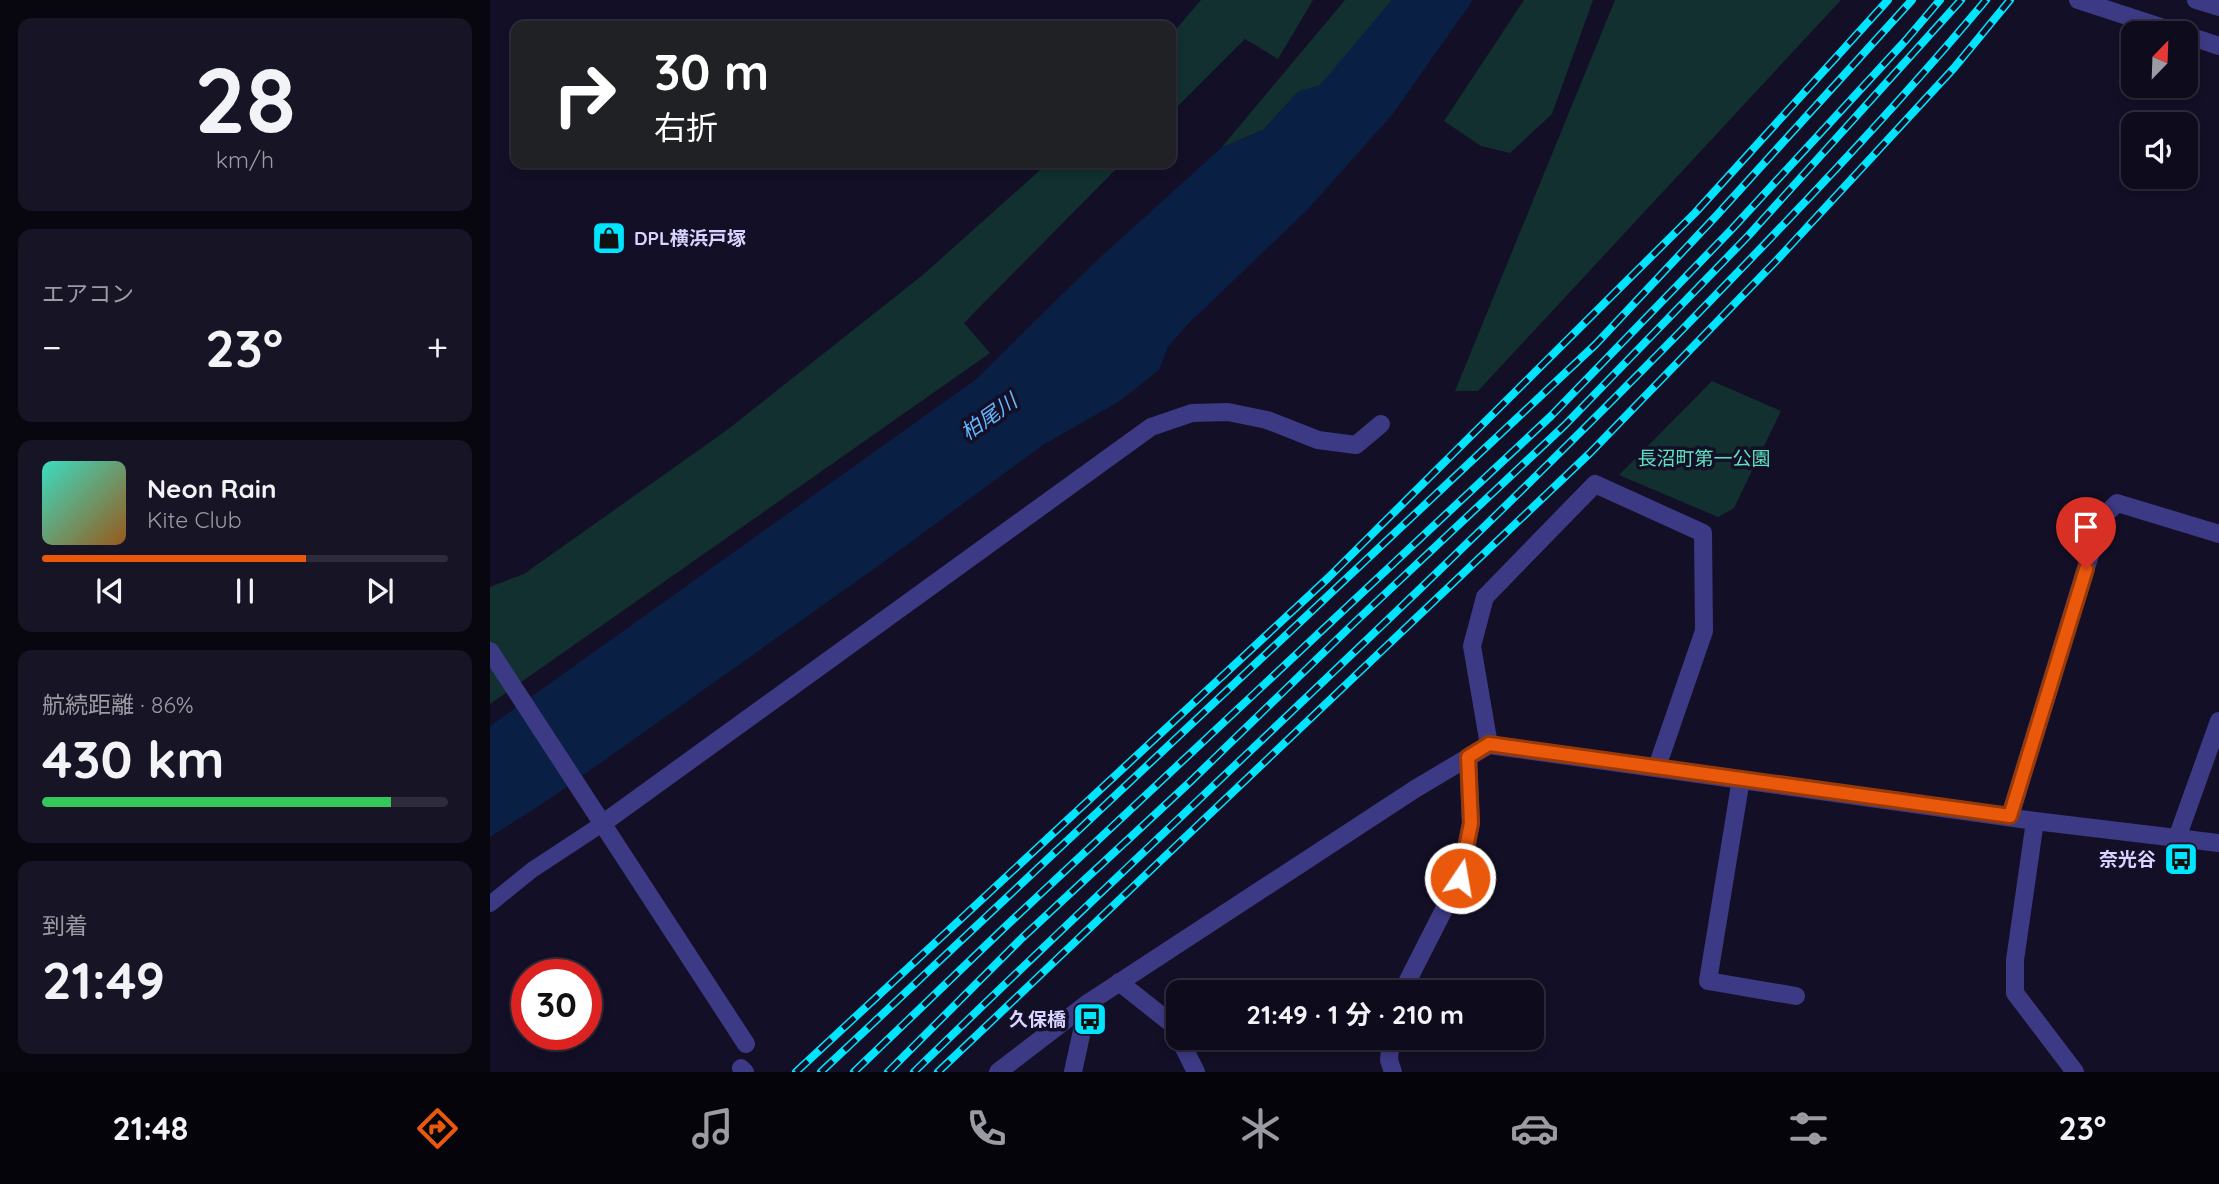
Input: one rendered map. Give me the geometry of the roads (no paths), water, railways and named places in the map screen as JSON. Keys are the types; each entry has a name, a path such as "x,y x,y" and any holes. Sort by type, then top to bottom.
{"street":[{"path":"2078,0 2142,21"},
{"path":"2196,0 2219,7"},
{"path":"2198,39 2219,46"},
{"path":"602,824 1151,427 1192,413 1228,412 1267,420 1318,440 1356,445 1381,424"},
{"path":"1489,744 1472,646 1485,597 1595,484 1703,533 1704,631 1657,767"},
{"path":"2010,816 2101,519 2117,503 2219,534"},
{"path":"490,650 746,1044"},
{"path":"2177,838 2219,721"},
{"path":"998,1072 1087,1003 1415,789 1489,744 2035,821 2219,843"},
{"path":"1408,980 1460,878 1471,823 1468,757"},
{"path":"1741,779 1709,981 1796,996"},
{"path":"2035,821 2015,960 2015,993 2076,1072"},
{"path":"1119,982 1166,1020"},
{"path":"1073,1072 1087,1003"},
{"path":"1185,1050 1196,1072"},
{"path":"1390,1050 1389,1060 1393,1072"}],"lane":[{"path":"490,904 532,870 602,824"}],"water":[{"name":"柏尾川","path":"1392,0 1473,0 1392,115 1307,210 1186,326 1168,347 1159,370 1120,401 1043,445 878,566 551,798 490,837 490,726 975,380 1092,265 1221,148 1263,130 1298,92 1320,85"}],"railway":[{"path":"796,1072 1328,578 1695,213 1888,0"},
{"path":"821,1072 1596,344 1912,0"},
{"path":"854,1072 1551,416 1732,229 1940,0"},
{"path":"888,1072 1022,938 1565,425 1749,235 1961,0"},
{"path":"914,1072 1583,430 1834,171 1986,0"},
{"path":"938,1072 1590,453 1776,261 1954,68 2010,0"}],"place":[{"name":"DPL横浜戸塚","path":"609,238"},
{"name":"奈光谷","path":"2181,859"},
{"name":"久保橋","path":"1090,1019"}],"park label":[{"name":"長沼町第一公園","path":"1704,458"}]}
